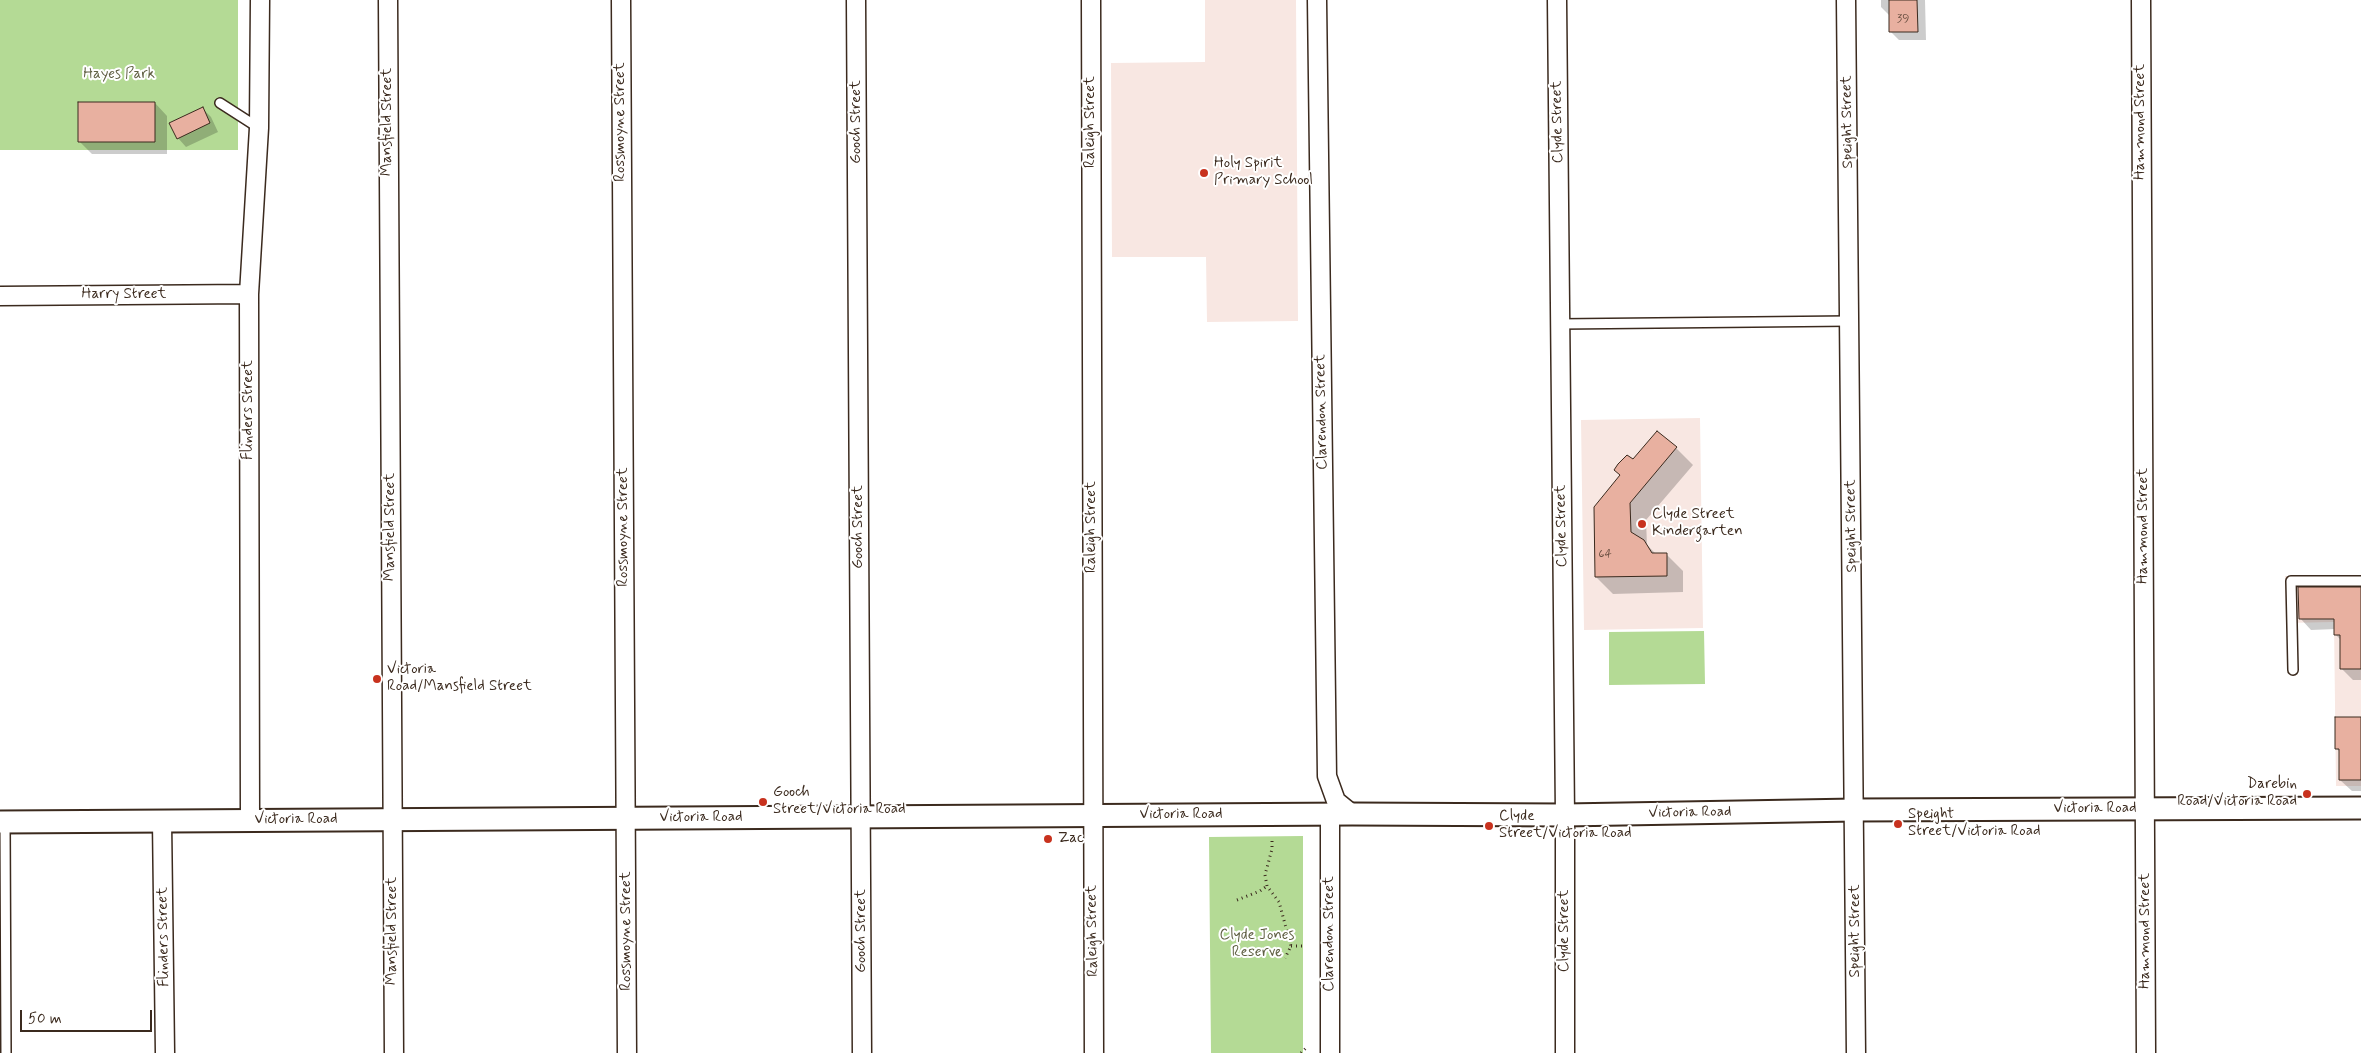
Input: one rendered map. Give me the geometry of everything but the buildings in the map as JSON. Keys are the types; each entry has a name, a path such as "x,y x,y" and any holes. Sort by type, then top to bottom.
{"street":[{"name":"Flinders Street","path":"250,820 249,294 259,128 260,0"},
{"name":"Mansfield Street","path":"388,0 394,1053"},
{"name":"Rossmoyne Street","path":"621,0 628,1053"},
{"name":"Gooch Street","path":"856,0 862,1053"},
{"name":"Raleigh Street","path":"1091,0 1094,1053"},
{"name":"Clarendon Street","path":"1317,0 1327,776 1336,802 1352,814"},
{"name":"Clyde Street","path":"1557,0 1565,815 1565,1053"},
{"name":"Speight Street","path":"1846,0 1856,1053"},
{"name":"Hammond Street","path":"2140,0 2146,1053"},
{"name":"Harry Street","path":"0,296 249,294"},
{"name":"Victoria Road","path":"2,822 1330,814 1565,815 1855,810 2361,808"},
{"name":"Clarendon Street","path":"1330,814 1330,1053"},
{"name":"Flinders Street","path":"162,821 165,1053"}],"lane":[{"path":"220,103 259,128"},
{"path":"1560,324 1850,321"},
{"path":"2293,670 2291,581 2361,581"},
{"path":"2,822 6,1053"}],"path":[{"path":"1272,841 1266,875 1267,886 1279,902 1291,946 1285,958"},
{"path":"1237,900 1260,891 1267,886"},
{"path":"1291,946 1303,946"},
{"path":"1301,1053 1306,1048"}],"shaded area":[{"name":"Holy Spirit Primary School","path":"1205,0 1296,0 1298,321 1207,322 1206,257 1112,257 1111,63 1205,62"},
{"name":"Clyde Street Kindergarten","path":"1700,418 1703,628 1584,630 1581,420"},
{"path":"2285,576 2361,576 2361,786 2336,786 2334,622 2286,623"}],"green space":[{"name":"Hayes Park","path":"0,0 238,0 238,150 0,150"},
{"path":"1704,631 1705,684 1609,685 1609,632"},
{"name":"Clyde Jones Reserve","path":"1303,836 1303,1053 1211,1053 1209,837"}],"place":[{"name":"Holy Spirit Primary School","path":"1204,173"},
{"name":"Clyde Street Kindergarten","path":"1642,524"},
{"name":"Victoria Road/Mansfield Street","path":"377,679"},
{"name":"Darebin Road/Victoria Road","path":"2307,794"},
{"name":"Gooch Street/Victoria Road","path":"763,802"},
{"name":"Speight Street/Victoria Road","path":"1898,824"},
{"name":"Clyde Street/Victoria Road","path":"1489,826"},
{"name":"Zac","path":"1048,839"}]}
